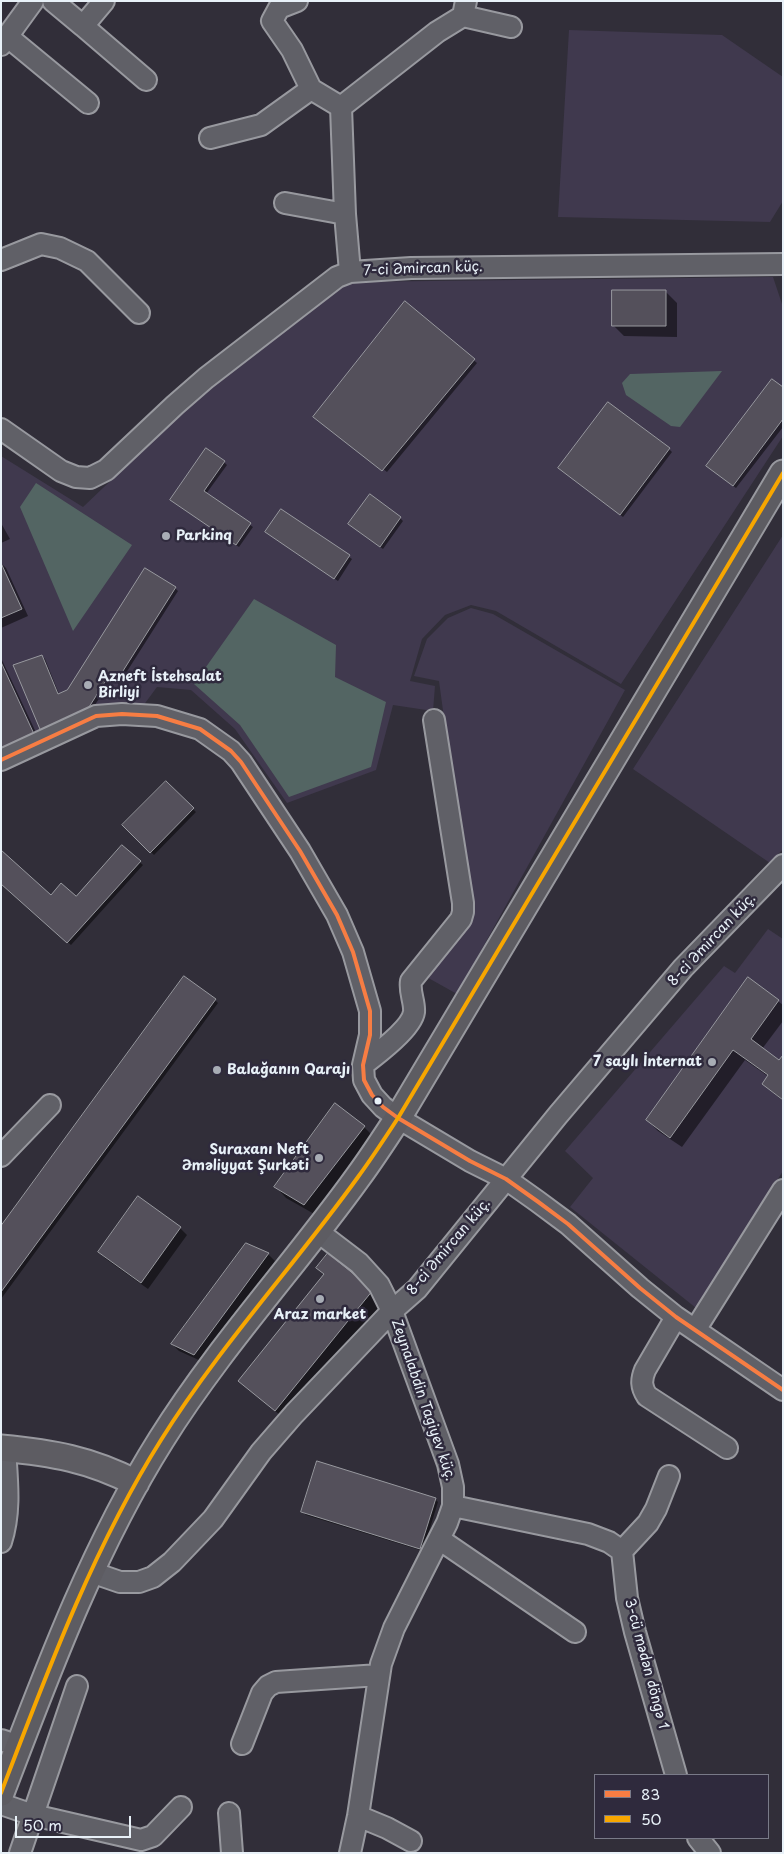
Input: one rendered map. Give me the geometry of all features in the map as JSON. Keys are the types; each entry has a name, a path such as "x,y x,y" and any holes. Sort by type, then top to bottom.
{"main road":[{"path":"1,1793 10,1743 91,1572 136,1483 160,1441 194,1390 358,1178 398,1118 783,474"},
{"path":"3,1448 54,1454 84,1460 136,1483"}],"street":[{"path":"33,1 4,41 88,103"},
{"path":"53,1 146,80"},
{"path":"84,26 104,1"},
{"path":"296,1 279,8 272,21 292,50 310,89 341,107"},
{"path":"341,107 464,9 510,27"},
{"path":"210,138 261,125 310,89"},
{"path":"341,107 345,214 350,272"},
{"path":"285,203 345,214"},
{"path":"1,260 41,244 60,248 87,261 139,313"},
{"name":"7-ci Əmircan küç.","path":"1,429 61,471 76,477 90,478 106,470 174,405 206,378 336,277 350,272 411,268 783,264"},
{"path":"1,760 96,716 122,714 157,716 187,724 200,729 231,751 241,762 300,851 337,915 353,952 370,1011 370,1035 363,1065 364,1080 372,1095 383,1107 398,1118 470,1161 506,1179 568,1224 640,1288 676,1317 783,1390"},
{"path":"363,1065 385,1048 409,1023 414,1015 410,988 411,981 461,919 463,912 464,903 434,720"},
{"name":"8-ci Əmircan küç.","path":"91,1572 120,1582 139,1582 153,1577 172,1562 213,1519 261,1452 294,1414 392,1311 417,1289 682,968 783,864"},
{"path":"1,1156 50,1105"},
{"path":"695,1330 783,1190"},
{"name":"Zeynalabdin Tagiyev küç.","path":"317,1231 359,1263 379,1285 392,1311 448,1464 453,1487 453,1506 447,1523 387,1644 379,1675 358,1816 350,1853"},
{"path":"676,1317 645,1370 642,1388 647,1396 727,1448"},
{"path":"1,1542 6,1526 8,1505 3,1448"},
{"path":"453,1506 588,1534 609,1542 622,1551 648,1523 656,1509 669,1476"},
{"path":"440,1539 574,1632"},
{"name":"3-cü mədən döngə 1","path":"622,1551 627,1598 635,1632 676,1774"},
{"path":"242,1744 262,1693 268,1686 276,1682 379,1675"},
{"path":"20,1853 77,1686"},
{"path":"1,1804 33,1815 141,1840 153,1836 181,1807"},
{"path":"229,1813 232,1853"},
{"path":"358,1816 387,1828 411,1842"},
{"path":"699,1839 710,1853"}],"shaded area":[{"path":"569,30 722,35 783,77 783,201 770,222 558,217"},
{"name":"Azneft İstehsalat Birliyi","path":"773,277 783,307 783,436 621,684 496,611 471,605 445,615 422,639 410,681 435,686 433,711 393,705 376,770 287,803 235,729 191,690 157,687 140,710 1,754 1,456 83,507 209,387 345,282"},
{"path":"722,371 680,427 671,426 626,395 622,383 630,374"},
{"path":"36,483 132,545 73,631 20,507"},
{"path":"783,535 783,849 770,863 633,769"},
{"path":"254,599 336,645 335,677 386,702 371,767 289,797 240,725 194,684"},
{"path":"471,608 493,614 625,690 457,994 423,975 471,917 439,681 414,676 427,639 448,618"},
{"name":"7 saylı İnternat","path":"768,929 783,939 783,1171 696,1308 570,1207 593,1178 565,1151 724,966 735,973"}],"building":[{"path":"612,290 666,290 666,326 612,326"},
{"path":"405,301 475,359 382,471 313,417"},
{"path":"772,379 783,387 783,419 733,486 706,466"},
{"path":"608,402 670,448 620,515 558,468"},
{"path":"206,448 225,461 204,491 251,523 236,545 170,500"},
{"path":"370,494 401,517 380,547 348,524"},
{"path":"281,509 350,555 334,579 265,532"},
{"path":"1,563 22,609 1,618"},
{"path":"145,568 176,587 116,682 108,677 84,715 42,734 13,665 42,655 58,694 67,690"},
{"path":"1,662 34,734 1,748"},
{"path":"166,781 194,808 150,853 122,825"},
{"path":"122,845 141,861 67,943 1,884 1,850 51,895 61,883 76,896"},
{"path":"184,976 216,999 1,1292 1,1226"},
{"path":"748,977 779,1000 751,1039 779,1060 783,1055 783,1100 762,1084 768,1075 733,1050 670,1138 646,1120"},
{"path":"335,1103 365,1126 304,1205 274,1187"},
{"path":"138,1196 181,1227 141,1283 98,1252"},
{"path":"246,1243 269,1253 194,1355 171,1344"},
{"path":"328,1253 373,1290 275,1411 238,1381 324,1274 316,1268"},
{"path":"317,1461 436,1498 420,1549 301,1512"}],"transit line":[{"name":"50","path":"1,1793 72,1613 92,1568 136,1481 183,1406 207,1372 334,1210 398,1118 783,473"},
{"name":"83","path":"1,760 96,716 122,714 157,716 200,729 231,751 241,762 300,851 337,915 353,952 370,1011 370,1035 363,1065 364,1080 372,1095 383,1107 398,1118 470,1161 506,1179 537,1201 568,1224 640,1288 676,1317 783,1390"}],"place":[{"name":"Parkinq","path":"166,536"},
{"name":"Azneft İstehsalat Birliyi","path":"88,685"},
{"name":"7 saylı İnternat","path":"712,1062"},
{"name":"Balağanın Qarajı","path":"217,1070"},
{"name":"Suraxanı Neft Əməliyyat Şurkəti","path":"319,1158"},
{"name":"Araz market","path":"320,1299"}]}
